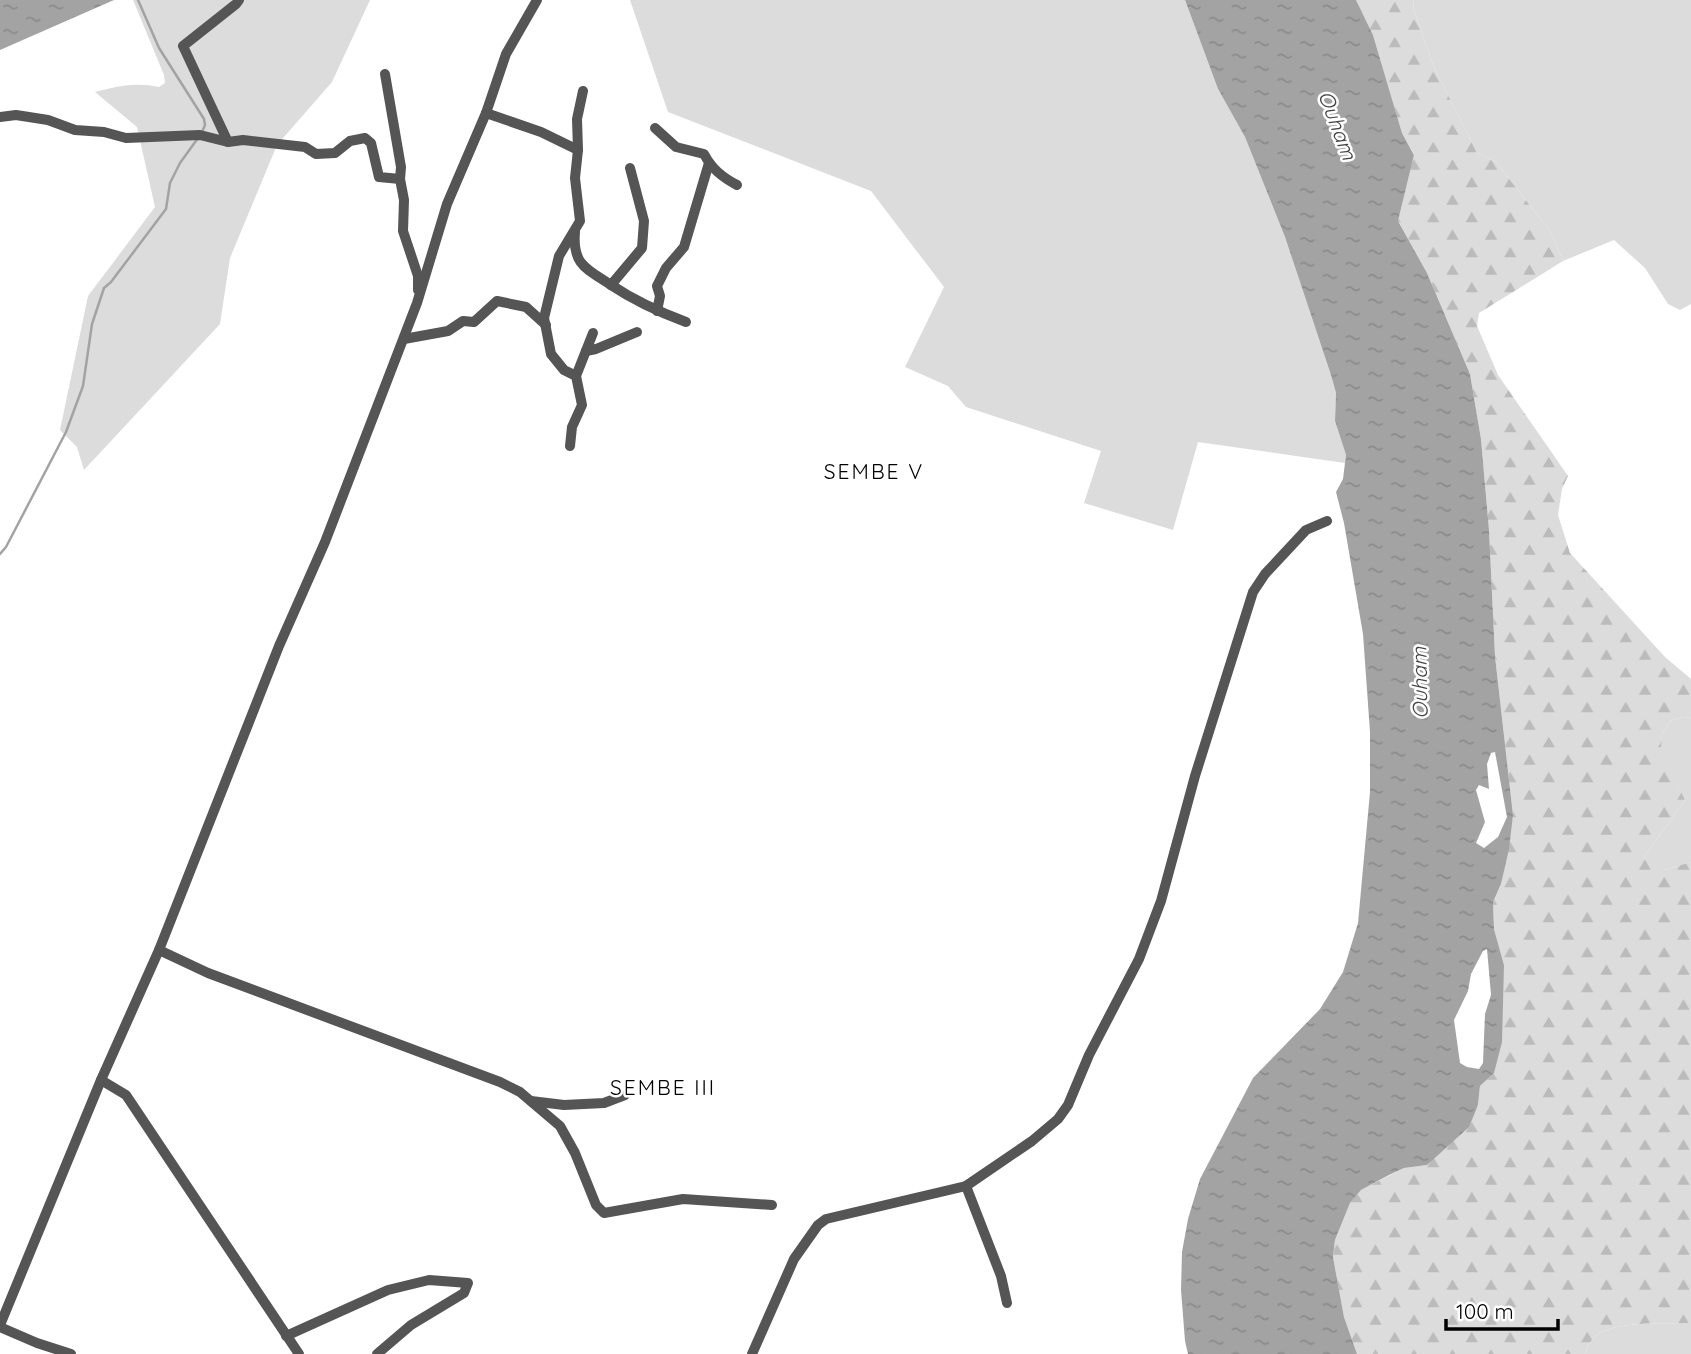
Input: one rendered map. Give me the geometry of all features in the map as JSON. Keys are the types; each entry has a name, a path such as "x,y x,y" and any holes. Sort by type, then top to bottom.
{"street":[{"path":"228,142 183,46 239,0"},
{"path":"71,1354 37,1343 0,1326 159,950 279,646 325,542 417,303 447,204 486,113 506,54 537,0"},
{"path":"385,74 401,167 403,231 418,276 417,303"},
{"path":"576,376 564,370 551,354 544,318 559,256 580,220 575,178 577,119 583,92"},
{"path":"486,113 541,132 578,150"},
{"path":"0,117 16,115 37,118 75,130 104,132 126,138 200,135 228,142 243,140 305,147 316,154 335,153 350,141 365,138 371,144 379,177 400,179"},
{"path":"655,128 676,147 704,154 721,176 737,185"},
{"path":"657,312 660,296 657,286 666,268 684,247 709,163"},
{"path":"611,285 642,248 644,221 630,168"},
{"path":"575,226 574,245 580,264 632,299 657,312 686,322"},
{"path":"404,338 448,331 463,321 474,322 497,301 526,307 546,325"},
{"path":"586,351 637,332"},
{"path":"570,446 572,427 582,405 576,376 593,333"},
{"path":"752,1354 794,1259 818,1225 826,1219 966,1186 1032,1141 1058,1119 1068,1105 1089,1055 1139,959 1161,901 1195,776 1253,593 1265,574 1306,530 1327,522"},
{"path":"159,950 208,973 520,1092 560,1126 575,1153 596,1205 604,1213 682,1199 772,1205"},
{"path":"102,1080 126,1095 299,1354"},
{"path":"531,1101 564,1105 590,1104 604,1103 625,1095"},
{"path":"966,1186 1001,1276 1007,1303"},
{"path":"286,1336 388,1290 429,1280 468,1283 464,1293 411,1325 377,1354"}],"green space":[{"path":"133,0 370,0 332,82 277,145 230,258 220,324 84,470 77,447 60,430 88,296 155,207 137,127 95,92 127,85 159,87 165,83"},
{"path":"630,0 1185,0 1218,89 1245,137 1285,237 1336,393 1335,421 1346,455 1345,463 1198,442 1173,530 1084,503 1101,451 966,407 948,386 905,367 944,287 871,191 668,112"},
{"path":"1356,0 1413,0 1433,65 1477,153 1496,162 1550,231 1563,261 1479,313 1477,326 1498,375 1568,476 1562,489 1558,515 1570,553 1665,657 1691,679 1691,718 1683,717 1670,721 1662,734 1661,748 1685,800 1644,857 1651,870 1664,870 1691,862 1691,1323 1642,1324 1606,1330 1595,1337 1585,1354 1357,1354 1344,1317 1333,1257 1335,1240 1350,1203 1361,1190 1404,1168 1427,1165 1478,1106 1480,1086 1494,1073 1504,965 1494,929 1493,902 1501,884 1513,815 1495,656 1489,530 1481,439 1470,374 1427,273 1398,221 1414,154 1402,133 1373,35"},
{"path":"1413,0 1691,0 1691,304 1680,310 1668,304 1645,268 1614,240 1563,261 1550,231 1496,162 1477,153 1433,65"},
{"path":"1683,717 1691,718 1691,862 1664,870 1650,870 1644,857 1685,800 1660,748 1662,734 1670,721"},
{"path":"1691,1323 1691,1354 1585,1354 1595,1337 1606,1330 1642,1324"}],"water":[{"path":"0,0 114,0 0,50"},
{"name":"Ouham","path":"1185,0 1356,0 1373,35 1402,133 1414,155 1398,221 1427,273 1470,374 1481,439 1489,530 1495,656 1513,815 1501,884 1493,902 1494,929 1504,965 1502,1042 1494,1073 1480,1086 1478,1105 1469,1127 1427,1165 1404,1168 1389,1175 1361,1190 1350,1203 1335,1240 1333,1257 1344,1317 1357,1354 1188,1354 1185,1341 1181,1290 1182,1252 1200,1179 1253,1078 1320,1009 1343,972 1358,923 1370,792 1370,732 1363,634 1336,492 1343,479 1346,455 1335,421 1336,393 1285,237 1245,137 1218,89","holes":["1495,752 1507,817 1498,837 1484,848 1476,843 1485,822 1476,790 1479,785 1489,789 1487,764 1491,753","1487,949 1491,995 1485,1014 1483,1063 1479,1069 1460,1063 1454,1020 1468,991 1471,974 1483,951"]}],"waterway":[{"path":"138,0 159,48 204,119 202,132"},
{"path":"0,554 66,432 83,386 92,324 104,288 166,209 170,183 198,138"}],"district":[{"name":"SEMBE V","path":"874,471"},
{"name":"SEMBE III","path":"663,1087"}]}
